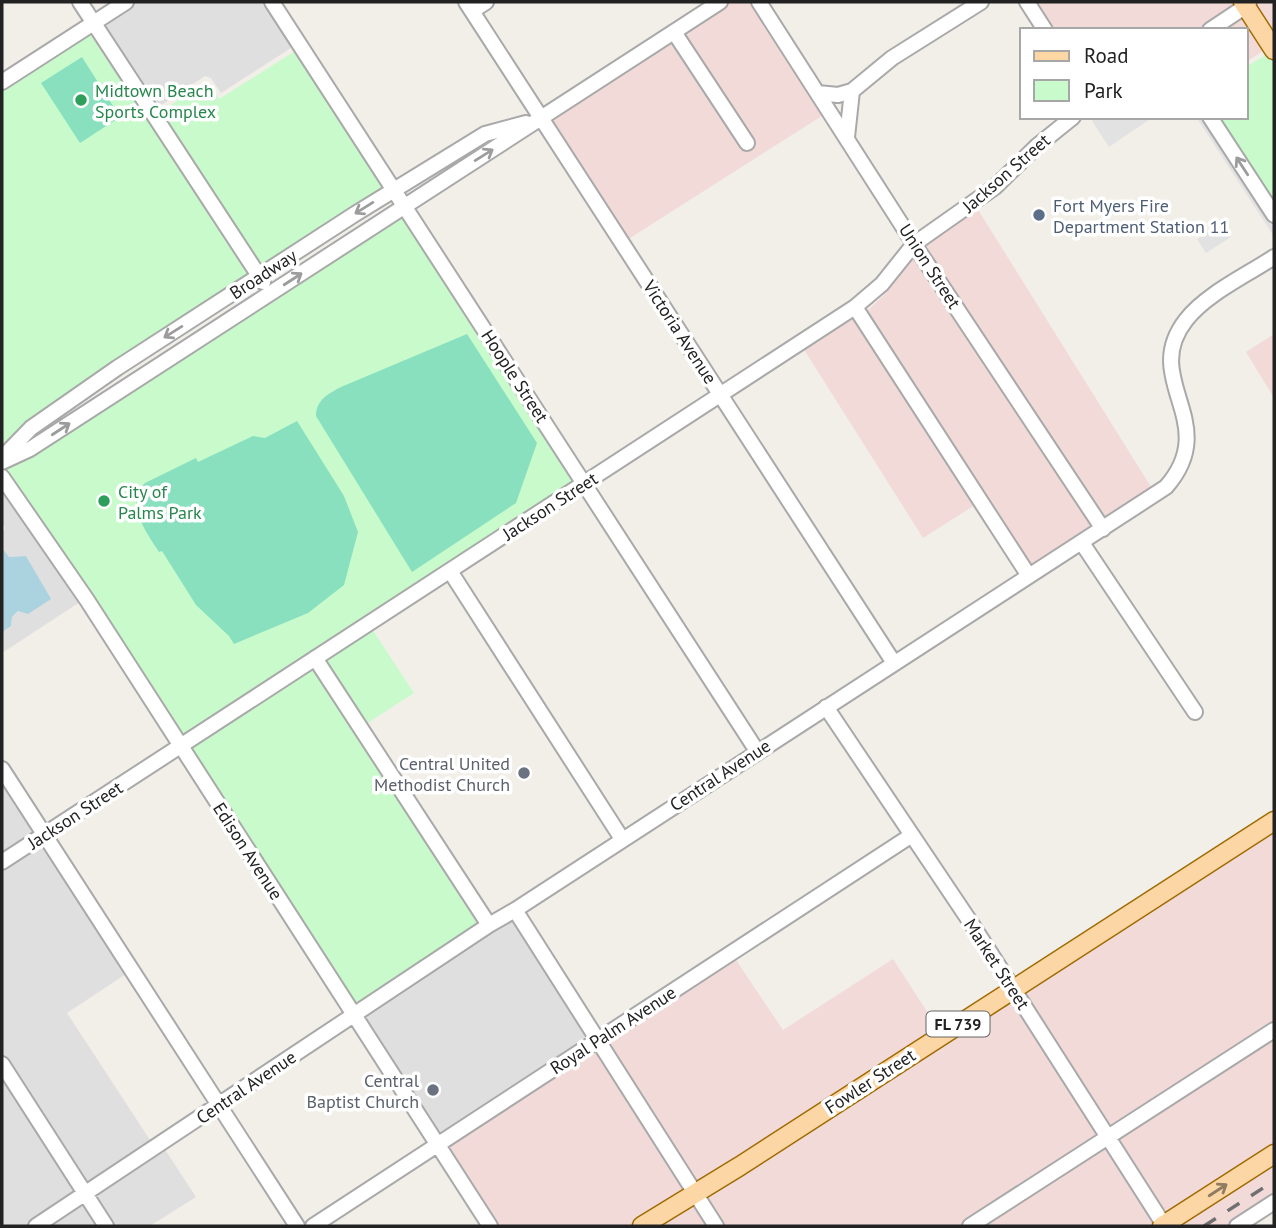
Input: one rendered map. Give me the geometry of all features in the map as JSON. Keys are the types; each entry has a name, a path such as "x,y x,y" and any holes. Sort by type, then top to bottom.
{"main road":[{"path":"1246,3 1274,50"},
{"name":"Fowler Street","path":"642,1226 1274,821"},
{"path":"1163,1226 1274,1154"}],"street":[{"path":"80,2 270,294"},
{"path":"2,82 126,2"},
{"name":"Hoople Street","path":"272,2 757,751"},
{"path":"469,6 486,2"},
{"name":"Broadway","path":"2,460 30,449 720,2"},
{"name":"Union Street","path":"759,2 914,244 1103,529"},
{"path":"818,93 838,95 852,91 892,58 981,2"},
{"path":"1027,2 1044,28"},
{"path":"1213,28 1246,3"},
{"name":"Victoria Avenue","path":"469,6 894,663"},
{"path":"674,32 747,143"},
{"path":"847,137 852,91"},
{"name":"Broadway","path":"2,460 31,428 117,368 393,190 485,134 541,119"},
{"name":"Jackson Street","path":"2,862 855,307 883,284 914,244 995,187 1037,146 1071,119"},
{"path":"1211,119 1274,215"},
{"name":"Central Avenue","path":"36,1226 489,925 1166,487 1182,463 1188,437 1187,425 1170,369 1173,343 1178,331 1205,302 1274,257"},
{"path":"855,307 1029,576"},
{"name":"Edison Avenue","path":"2,477 87,600 490,1226"},
{"path":"1082,543 1195,712"},
{"path":"450,571 622,839"},
{"path":"315,658 489,925"},
{"name":"Market Street","path":"826,707 1042,1031 1163,1226"},
{"path":"2,769 297,1226"},
{"name":"Royal Palm Avenue","path":"313,1226 912,835"},
{"path":"515,910 716,1226"},
{"path":"970,1226 1274,1030"},
{"path":"2,1064 106,1226"},
{"path":"1237,1226 1274,1202"}],"shaded area":[{"path":"136,2 265,2 294,46 221,93 211,78 205,76 157,108 102,24"},
{"path":"730,2 752,2 812,94 811,98 814,98 825,114 627,240 549,120"},
{"path":"1034,2 1236,2 1238,5 1202,28 1051,28"},
{"path":"1256,2 1274,2 1274,39 1253,6"},
{"path":"1244,14 1266,49 1248,61 1248,28 1223,28"},
{"path":"1095,119 1150,119 1109,147 1092,121"},
{"path":"1197,119 1211,119 1274,215 1273,235"},
{"path":"977,208 1153,490 1105,521 923,245"},
{"path":"1222,223 1231,237 1206,253 1197,239"},
{"path":"914,254 1095,528 1031,568 866,312 883,296"},
{"path":"855,318 975,505 923,538 803,348"},
{"path":"1274,334 1274,398 1246,352"},
{"path":"2,488 80,602 2,653 2,632 11,626 12,617 19,611 50,599 26,556 9,557 2,548 5,528 2,522"},
{"path":"2,768 132,970 67,1013 152,1143 26,1226 2,1226"},
{"path":"1274,827 1274,1023 1109,1128 1021,990"},
{"path":"513,918 595,1048 446,1146 362,1017"},
{"path":"734,957 783,1030 893,959 939,1030 697,1185 605,1042"},
{"path":"1011,997 1099,1135 959,1226 724,1226 703,1194"},
{"path":"1274,1036 1274,1147 1166,1217 1115,1138"},
{"path":"595,1048 686,1191 631,1226 498,1226 446,1146"},
{"path":"1105,1144 1156,1223 1152,1226 980,1226"},
{"path":"164,1148 196,1197 150,1226 46,1226"},
{"path":"1274,1161 1274,1203 1239,1226 1172,1226"},
{"path":"693,1201 709,1226 652,1226"}],"green space":[{"path":"93,25 153,117 207,81 219,99 300,48 389,188 2,454 2,85"},
{"path":"1274,50 1274,216 1211,119 1248,119 1248,66"},
{"name":"Midtown Beach Sports Complex","path":"82,57 120,117 80,143 41,83"},
{"name":"City of Palms Park","path":"403,209 580,482 181,742 2,472 2,465"},
{"path":"467,334 537,443 516,503 412,572 316,416 317,410 324,398 341,387"},
{"path":"297,421 344,496 358,532 344,585 308,613 234,644 196,605 162,551 159,552 149,536 137,509 139,491 145,483 196,458 198,462 253,436 265,438"},
{"path":"370,626 414,693 363,726 319,659"},
{"path":"314,661 485,924 355,1012 183,747"}],"water":[{"path":"2,548 9,557 26,556 51,599 28,614 18,611 12,617 11,626 2,632"}],"railway":[{"path":"1204,1226 1274,1181"}],"place":[{"name":"Midtown Beach Sports Complex","path":"81,100"},
{"name":"Fort Myers Fire Department Station 11","path":"1039,215"},
{"name":"City of Palms Park","path":"104,501"},
{"name":"Central United Methodist Church","path":"524,773"},
{"name":"Central Baptist Church","path":"433,1090"}]}
